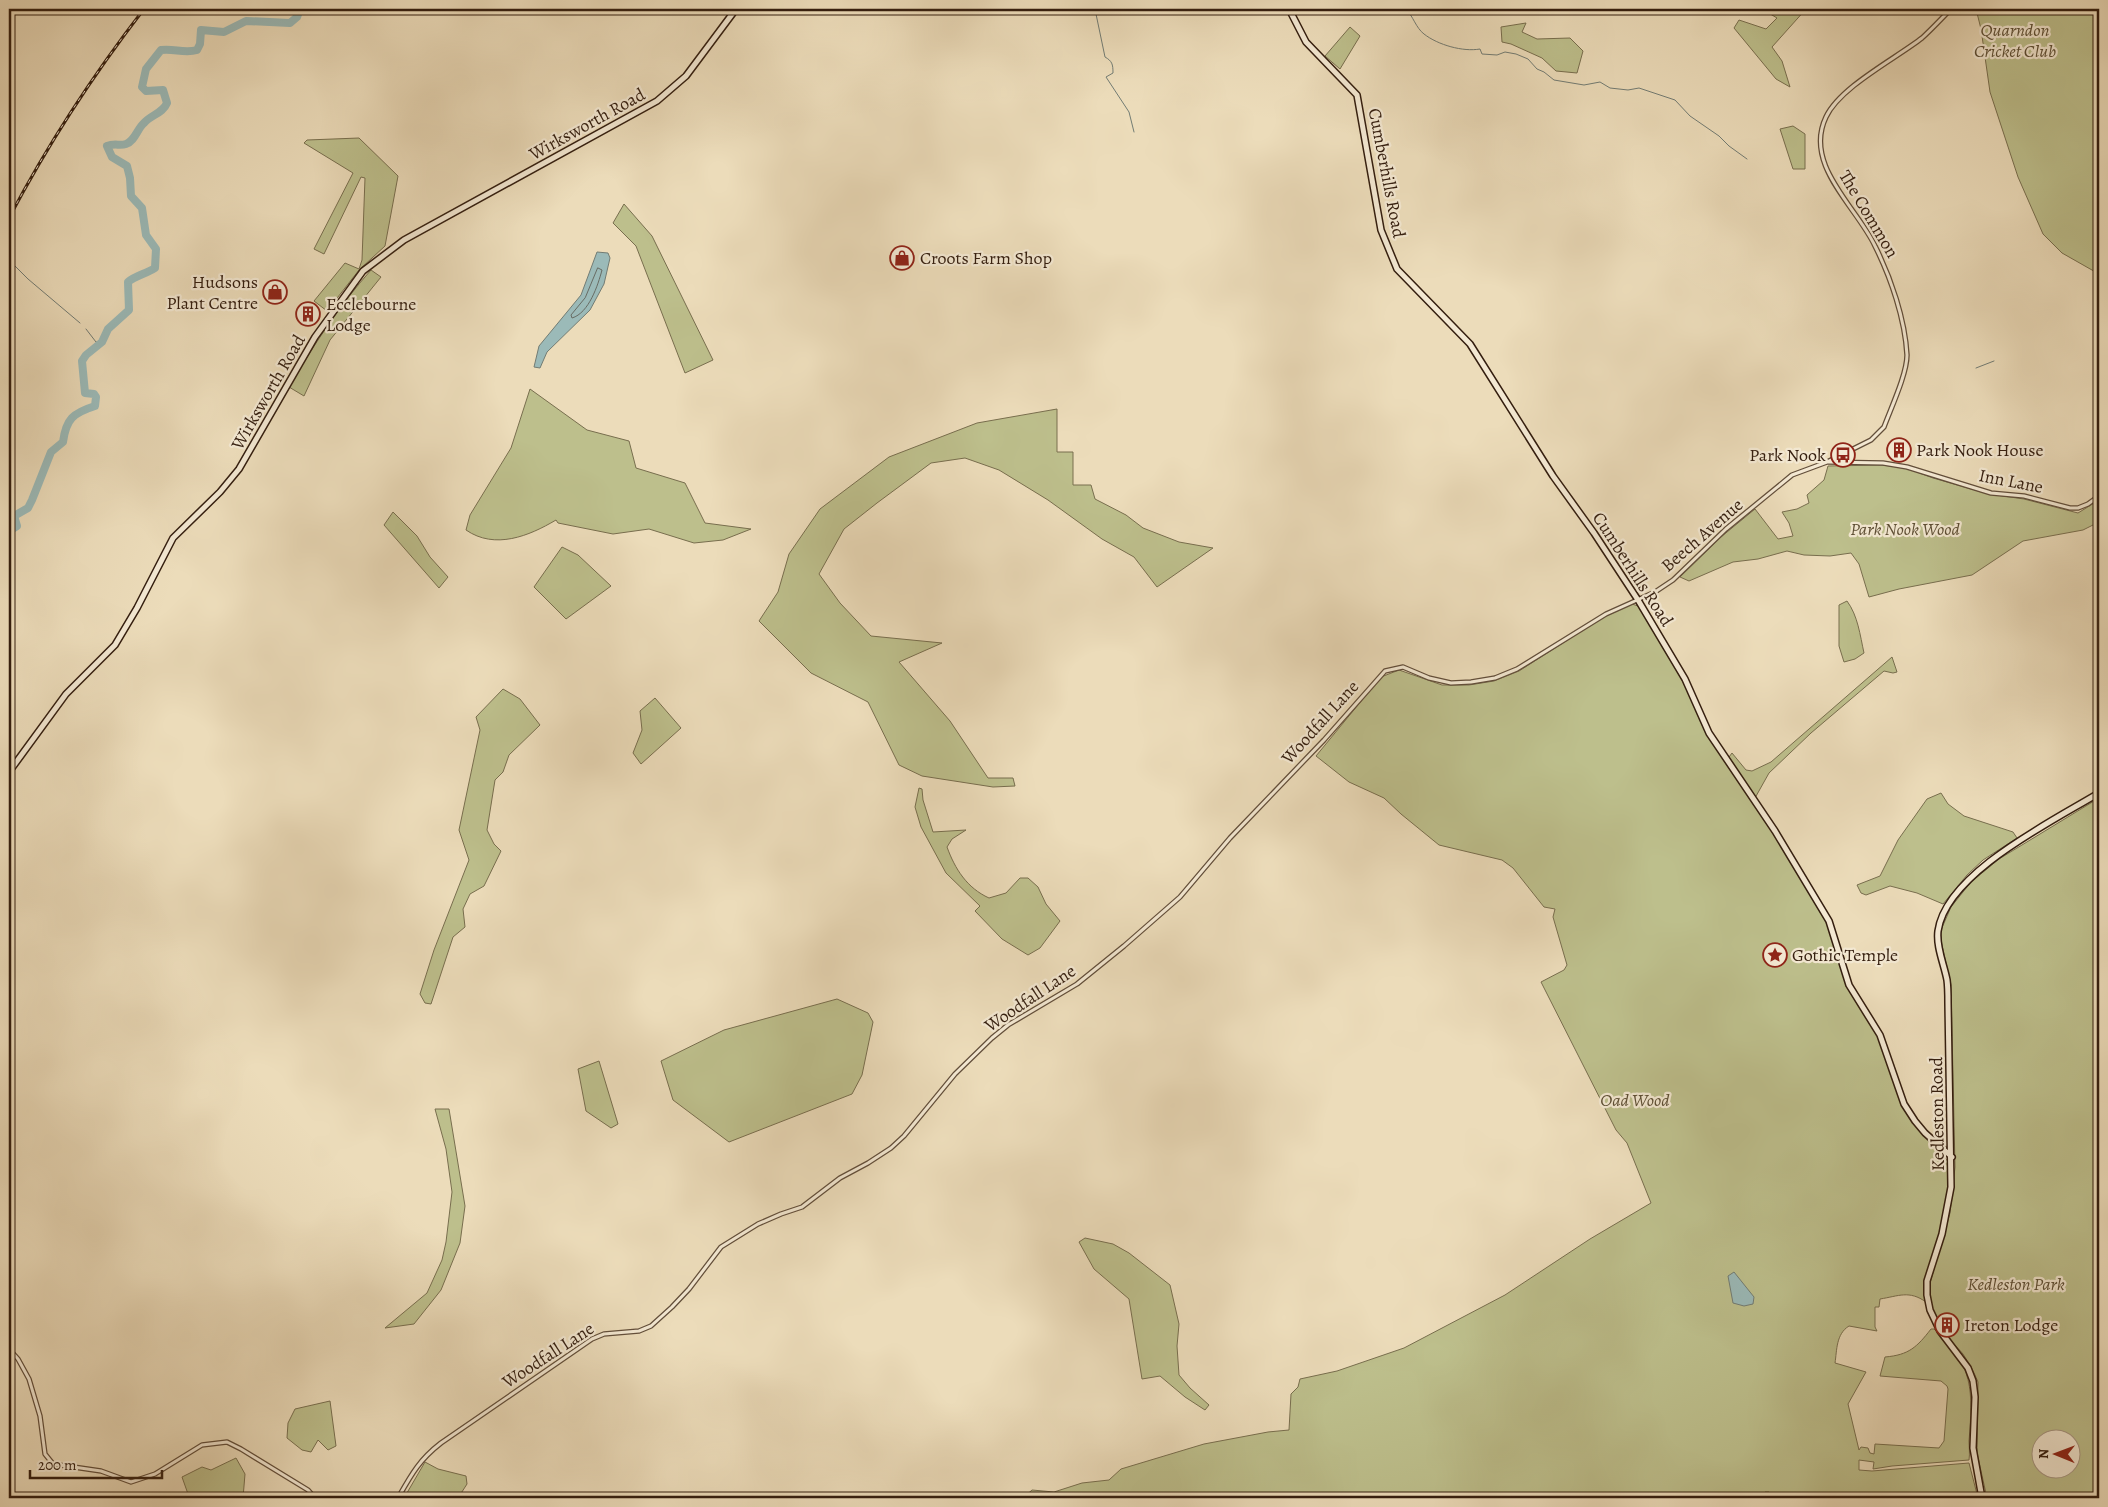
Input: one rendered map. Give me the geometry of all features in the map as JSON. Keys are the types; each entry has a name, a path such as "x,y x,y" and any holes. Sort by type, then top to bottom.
{"street":[{"name":"Wirksworth Road","path":"9,772 66,694 114,645 137,608 173,538 220,492 239,468 315,337 363,271 404,240 656,101 686,76 736,9"},
{"name":"Cumberhills Road","path":"1289,9 1306,42 1357,95 1381,230 1397,269 1470,344 1553,476 1594,533 1638,600 1685,679 1709,733 1775,831 1829,921 1849,985 1880,1035 1904,1104 1914,1121 1952,1157"},
{"name":"The Common","path":"1781,485 1797,472 1827,462 1871,440 1884,427 1904,372 1907,354 1898,309 1886,270 1861,222 1835,187 1828,173 1822,148 1822,129 1826,116 1850,90 1923,37 1952,9"},
{"name":"Inn Lane","path":"1827,462 1883,463 1907,467 1991,493 2024,496 2070,508 2083,506 2099,496"},
{"name":"Beech Avenue","path":"1638,600 1674,580 1726,529 1781,485"},
{"name":"Woodfall Lane","path":"398,1498 417,1465 425,1455 441,1443 592,1339 604,1334 639,1331 651,1326 672,1308 689,1289 721,1247 758,1224 802,1207 840,1178 868,1164 891,1148 904,1136 955,1074 1008,1025 1077,984 1180,897 1230,838 1324,740 1385,671 1403,667 1443,682 1471,682 1495,678 1517,669 1606,614 1638,600"},
{"name":"Kedleston Road","path":"1982,1498 1973,1448 1975,1397 1973,1381 1968,1368 1940,1331 1930,1310 1927,1295 1927,1281 1947,1212 1951,1187 1952,1157 1947,982 1938,934 1944,914 1964,885 1989,862 2099,793"},
{"path":"9,1349 18,1359 30,1379 40,1416 45,1454 53,1464 101,1471 131,1482 155,1474 202,1445 214,1442 227,1442 308,1490 315,1498"}],"green space":[{"path":"1762,9 1806,9 1772,47 1782,61 1790,87 1776,79 1734,28 1739,20 1766,29 1777,18"},
{"name":"Quarndon Cricket Club","path":"1976,9 2099,9 2099,274 2062,253 2043,234 2018,177 1990,92 1981,29"},
{"path":"1526,23 1522,32 1537,39 1570,38 1583,51 1577,73 1556,71 1542,58 1502,42 1501,27"},
{"path":"1350,27 1360,36 1340,69 1325,56"},
{"path":"1793,126 1805,134 1805,169 1793,169 1780,129"},
{"path":"359,138 398,176 385,246 359,270 327,311 314,301 345,263 359,269 362,260 365,178 361,177 324,254 314,249 353,173 304,143 307,140"},
{"path":"624,204 652,236 713,360 685,373 636,246 613,223"},
{"path":"371,270 381,277 330,340 304,396 289,387 327,327"},
{"path":"530,389 587,430 629,441 636,468 685,483 705,523 751,529 723,540 694,543 649,529 613,534 558,523 556,520 535,531 500,540 477,536 466,530 470,515 511,448"},
{"path":"1057,409 1057,452 1073,452 1073,485 1091,485 1095,499 1126,515 1143,528 1179,542 1213,548 1157,587 1134,557 1102,539 1048,500 999,470 965,458 931,463 877,503 844,529 819,574 840,603 871,636 942,643 899,662 950,721 988,778 1013,778 1015,786 993,787 922,776 899,765 868,702 811,673 759,621 778,592 789,554 820,509 889,457 977,423"},
{"name":"Park Nook Wood","path":"1882,465 1906,468 1989,494 2024,499 2078,513 2099,500 2099,522 2083,530 2023,541 1972,575 1899,589 1869,597 1859,564 1851,553 1830,556 1804,555 1787,551 1758,559 1733,562 1689,581 1680,577 1721,537 1755,509 1778,539 1793,536 1789,523 1782,512 1797,509 1809,503 1807,495 1824,480 1828,466"},
{"path":"393,512 417,536 430,557 448,577 439,588 384,525"},
{"path":"562,547 578,555 611,586 566,619 534,587"},
{"path":"1847,601 1856,619 1864,653 1855,659 1844,662 1839,646 1839,605"},
{"name":"Oad Wood","path":"1632,604 1638,606 1677,671 1697,712 1825,917 1847,984 1883,1046 1904,1105 1949,1163 1951,1169 1947,1210 1927,1279 1926,1302 1909,1295 1898,1295 1880,1299 1879,1307 1875,1307 1875,1327 1877,1331 1849,1326 1845,1329 1839,1338 1835,1363 1866,1372 1848,1404 1859,1450 1861,1447 1868,1448 1870,1453 1874,1454 1875,1444 1939,1448 1944,1441 1947,1386 1941,1381 1880,1376 1885,1357 1912,1349 1931,1329 1934,1329 1957,1355 1964,1367 1968,1380 1971,1407 1969,1460 1873,1469 1874,1462 1859,1460 1859,1470 1872,1471 1969,1463 1978,1498 1768,1498 1769,1492 1765,1492 1763,1498 1023,1498 1032,1490 1054,1492 1082,1483 1109,1480 1121,1469 1204,1444 1289,1430 1291,1394 1298,1387 1300,1379 1337,1371 1404,1348 1505,1295 1590,1239 1651,1203 1627,1143 1616,1130 1541,982 1564,970 1567,965 1553,917 1555,909 1544,907 1513,868 1502,860 1439,845 1384,798 1349,782 1316,756 1381,677 1399,670 1442,685 1469,685 1494,681 1519,671 1602,618"},
{"path":"1892,657 1897,672 1884,671 1811,733 1769,773 1755,798 1729,757 1732,753 1746,770 1752,771 1771,762"},
{"path":"503,689 520,699 540,725 509,755 503,772 495,780 487,830 494,844 501,851 484,886 470,894 463,909 465,927 453,937 431,1004 425,1003 420,994 434,950 469,860 459,830 480,730 476,717"},
{"path":"655,698 681,728 641,764 633,753 642,730 640,711"},
{"path":"919,788 922,789 923,800 933,832 966,830 952,839 947,847 958,870 974,889 989,898 1006,893 1020,878 1028,878 1038,887 1046,904 1060,921 1040,948 1028,955 1002,939 975,911 980,906 946,873 921,827 915,807"},
{"path":"1941,793 1948,804 1964,816 2013,832 2017,838 1983,860 1967,875 1943,904 1917,893 1890,886 1866,895 1861,893 1857,885 1880,876 1898,840 1927,799"},
{"name":"Kedleston Park","path":"2099,798 2099,1498 1987,1498 1977,1453 1978,1382 1963,1354 1943,1330 1941,1321 1938,1321 1934,1312 1930,1298 1930,1283 1950,1213 1955,1167 1951,985 1941,941 1941,930 1951,907 1971,882 1999,859"},
{"path":"837,999 868,1013 873,1022 862,1075 852,1094 729,1142 673,1100 661,1061 724,1030"},
{"path":"599,1061 618,1124 611,1128 586,1111 578,1069"},
{"path":"435,1109 449,1109 465,1206 460,1243 441,1290 414,1324 385,1328 427,1293 442,1260 452,1192 446,1149"},
{"path":"1085,1238 1113,1244 1129,1253 1170,1285 1179,1324 1177,1346 1179,1375 1209,1405 1205,1410 1185,1397 1160,1376 1142,1379 1129,1299 1094,1269 1079,1242"},
{"path":"330,1401 336,1446 328,1450 318,1440 311,1452 302,1450 287,1438 288,1423 295,1409"},
{"path":"236,1458 245,1474 243,1498 180,1498 188,1494 182,1477 202,1467 211,1470"},
{"path":"425,1462 438,1469 466,1476 467,1484 458,1498 404,1498"}],"water":[{"path":"597,252 608,253 610,258 604,284 590,310 547,352 540,368 534,367 539,346 581,295"},
{"path":"1734,1272 1754,1297 1753,1304 1744,1306 1733,1303 1728,1276"}],"waterway":[{"path":"9,531 17,526 14,516 28,508 51,452 63,442 69,422 76,414 95,406 96,397 94,394 85,393 82,361 86,355 102,342 108,329 129,310 128,282 155,268 156,249 146,235 142,208 131,196 127,166 112,157 107,146 124,145 129,142 147,120 163,109 167,103 163,90 146,91 142,87 146,69 161,50 197,50 200,44 201,30 224,32 246,21 290,23 297,17 300,9"},
{"path":"1091,9 1096,14 1105,57 1111,61 1112,65 1113,73 1106,77 1129,112 1134,132"},
{"path":"1406,9 1421,31 1443,44 1473,50 1480,49 1482,54 1497,55 1505,52 1516,54 1528,59 1537,69 1554,80 1584,85 1600,82 1610,88 1628,90 1639,88 1675,100 1690,116 1747,159"},
{"path":"9,260 28,279 80,323"},
{"path":"86,329 96,342 102,342"},
{"path":"1976,368 1994,361"}],"railway":[{"path":"9,218 39,163 72,110 144,9"}],"place":[{"name":"Croots Farm Shop","path":"902,258"},
{"name":"Hudsons Plant Centre","path":"275,292"},
{"name":"Ecclebourne Lodge","path":"308,314"},
{"name":"Park Nook House","path":"1899,450"},
{"name":"Park Nook","path":"1843,455"},
{"name":"Gothic Temple","path":"1775,955"},
{"name":"Ireton Lodge","path":"1947,1325"}]}
